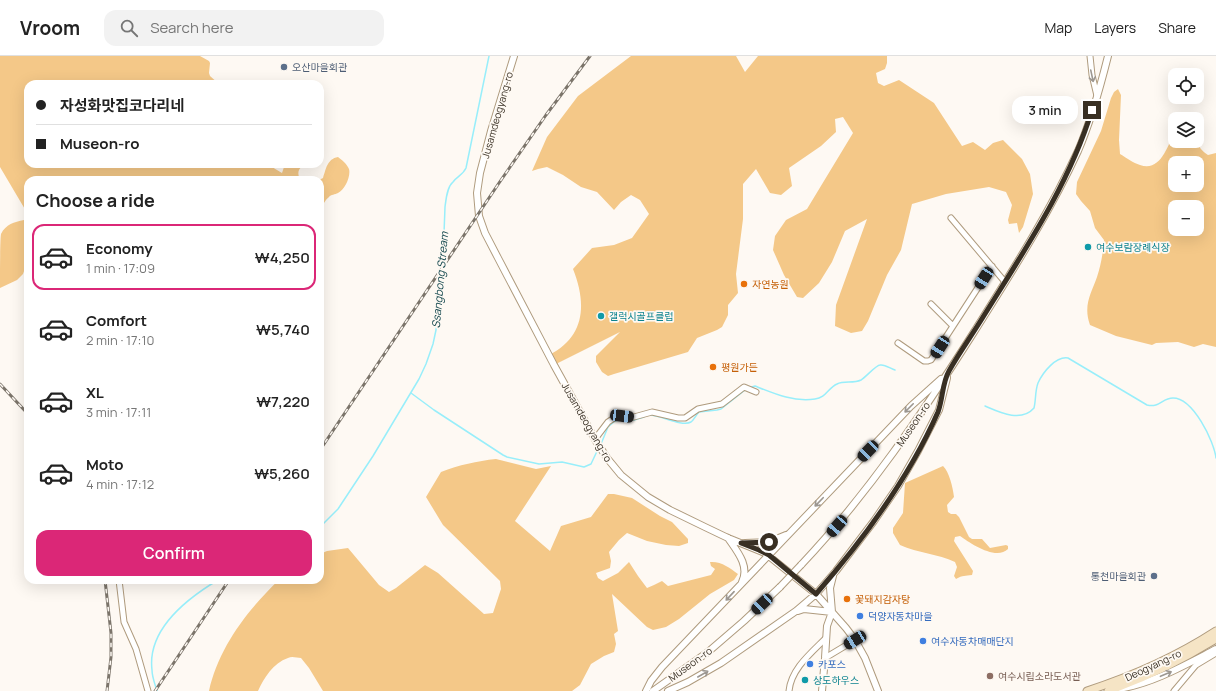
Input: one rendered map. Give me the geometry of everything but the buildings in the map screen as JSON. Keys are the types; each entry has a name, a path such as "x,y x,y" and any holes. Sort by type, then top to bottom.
{"main road":[{"name":"Deogyang-ro","path":"1087,691 1120,680 1154,665 1197,643 1216,631"},
{"name":"Deogyang-ro","path":"1108,691 1130,687 1216,639"}],"street":[{"name":"Jusamdeogyang-ro","path":"514,56 491,131 480,174 477,193 479,216 485,233 498,258 554,365 596,440 613,466 621,475 648,497 670,510 728,538 769,555 816,594 855,640 866,658 878,691"},
{"path":"1090,56 1092,75 1097,96"},
{"name":"Museon-ro","path":"653,691 708,652 744,621 802,565 837,526 871,484 911,429 1005,282 1042,220 1067,174 1088,124 1108,56"},
{"path":"951,218 1005,282"},
{"path":"898,343 924,361 932,359 992,266"},
{"path":"930,304 953,326"},
{"path":"646,691 656,674 911,406 948,372"},
{"path":"668,691 688,682 721,663 796,611 816,594 836,571 874,521 898,486 918,451 938,410 948,372"},
{"path":"596,440 608,422 617,416 634,417 652,412 678,418 685,418 698,409 722,404 741,388 745,387 756,392"},
{"path":"741,543 769,542 791,532"},
{"path":"728,538 739,553 743,562 745,574 741,585"},
{"path":"822,691 827,624 832,612 830,588 831,580 836,571"},
{"path":"119,584 124,622 136,649 148,691"},
{"path":"796,611 804,609 832,612"},
{"path":"789,691 791,680 795,672 826,638"},
{"path":"825,658 855,640"},
{"name":"Deogyang-ro","path":"1130,687 1166,674 1216,649"},
{"path":"1174,691 1196,665 1216,654"}],"shaded area":[{"path":"0,56 200,56 209,61 209,73 214,80 24,80 24,168 274,168 282,173 284,168 300,168 298,173 299,176 24,176 24,208 0,167"},
{"path":"631,56 736,56 745,72 758,56 887,56 885,69 876,73 878,83 884,86 899,80 934,103 962,146 973,142 985,150 993,143 1003,140 1022,159 1030,174 1033,194 1023,227 1019,233 1017,223 1009,224 1008,220 1012,205 1006,192 989,187 946,194 912,204 901,250 887,275 868,321 862,331 851,333 835,326 836,305 867,219 845,231 832,262 819,283 803,298 797,297 784,275 773,250 775,236 786,220 807,209 853,133 843,117 835,119 836,132 821,146 789,168 792,186 781,195 770,193 756,169 743,184 743,219 736,274 738,293 728,305 728,315 722,327 697,338 688,352 608,376 602,372 596,362 596,356 620,332 554,365 549,355 561,348 570,339 580,318 580,295 573,269 592,248 614,245 632,238 649,214 640,200 631,195 621,202 614,210 597,192 581,187 563,175 547,167 532,171 547,137 578,96"},
{"path":"1118,89 1121,95 1119,140 1120,154 1135,163 1147,166 1153,165 1162,156 1168,146 1168,148 1200,148 1208,155 1216,153 1216,347 1203,344 1194,347 1178,342 1156,343 1152,345 1116,336 1090,325 1087,311 1090,294 1100,268 1104,240 1095,228 1090,211 1076,194 1077,182 1101,131 1114,92"},
{"path":"338,157 346,164 349,169 348,179 341,191 330,196 324,203 324,176 329,162"},
{"path":"24,220 24,271 17,280 0,288 1,234 5,228"},
{"path":"496,459 536,469 551,466 515,521 550,551 561,526 591,517 608,494 632,498 672,522 688,539 688,543 679,546 666,545 647,541 627,533 609,552 611,561 610,568 596,573 598,578 603,581 618,573 629,562 647,588 662,581 668,586 711,575 715,569 711,566 710,562 729,567 738,574 734,580 710,594 679,619 666,627 653,630 647,627 612,594 618,631 614,634 616,644 614,652 591,664 580,685 572,691 323,691 301,658 290,657 273,667 258,691 209,691 224,651 247,614 256,603 275,584 324,584 324,552 327,551 348,548 379,585 389,592 425,565 438,573 484,614 493,613 501,589 500,581 443,525 426,497 441,472 455,467"},
{"path":"943,466 949,476 954,497 947,505 948,512 951,514 956,514 959,517 969,537 972,539 982,539 990,548 1006,545 1008,546 1008,549 1003,552 990,552 983,550 960,536 955,537 954,541 973,571 972,575 962,576 956,579 954,576 957,567 955,562 900,545 893,533 893,528 903,513 905,483"}],"waterway":[{"name":"Ssangbong Stream","path":"324,523 338,509 373,456 419,379 426,364 436,330 443,260 446,197 451,184 466,168 489,56"},
{"path":"985,406 1016,416 1029,412 1034,408 1037,386 1043,374 1055,362 1063,358 1068,358 1147,405 1155,405 1169,398 1181,400 1188,405 1201,422 1211,441 1216,458"},
{"path":"748,388 755,386 777,394 807,400 822,397 834,386 840,383 861,380 878,366 884,365 895,370"},
{"path":"650,415 682,423 691,422 699,412 721,409 745,390"},
{"path":"411,393 434,410 507,457 539,464 562,462 584,467 591,464 599,447"},
{"path":"601,444 608,427 615,421 622,419 634,420 644,417"},
{"name":"Ssangbong Stream","path":"157,691 152,673 152,655 156,641 172,616 194,596 211,584"}],"railway":[{"path":"324,444 499,183 546,115 590,56"},
{"path":"0,384 24,410"},
{"path":"105,584 111,633 111,657 107,691"},
{"path":"155,691 226,584"}],"place":[{"name":"오산마을회관","path":"284,67"},
{"name":"여수보람장례식장","path":"1088,247"},
{"name":"자연농원","path":"744,284"},
{"name":"갤럭시골프클럽","path":"601,316"},
{"name":"평원가든","path":"713,367"},
{"name":"통천마을회관","path":"1154,576"},
{"name":"꽃돼지감자탕","path":"847,599"},
{"name":"덕양자동차마을","path":"860,616"},
{"name":"여수자동차매매단지","path":"923,641"},
{"name":"카포스","path":"810,664"},
{"name":"여수시립소라도서관","path":"990,676"},
{"name":"상도하우스","path":"805,680"}],"route":[{"path":"769,542 741,543 769,555 816,594 836,571 874,521 898,486 918,451 938,410 948,372 1005,282 1055,197 1078,150 1092,110"}]}
